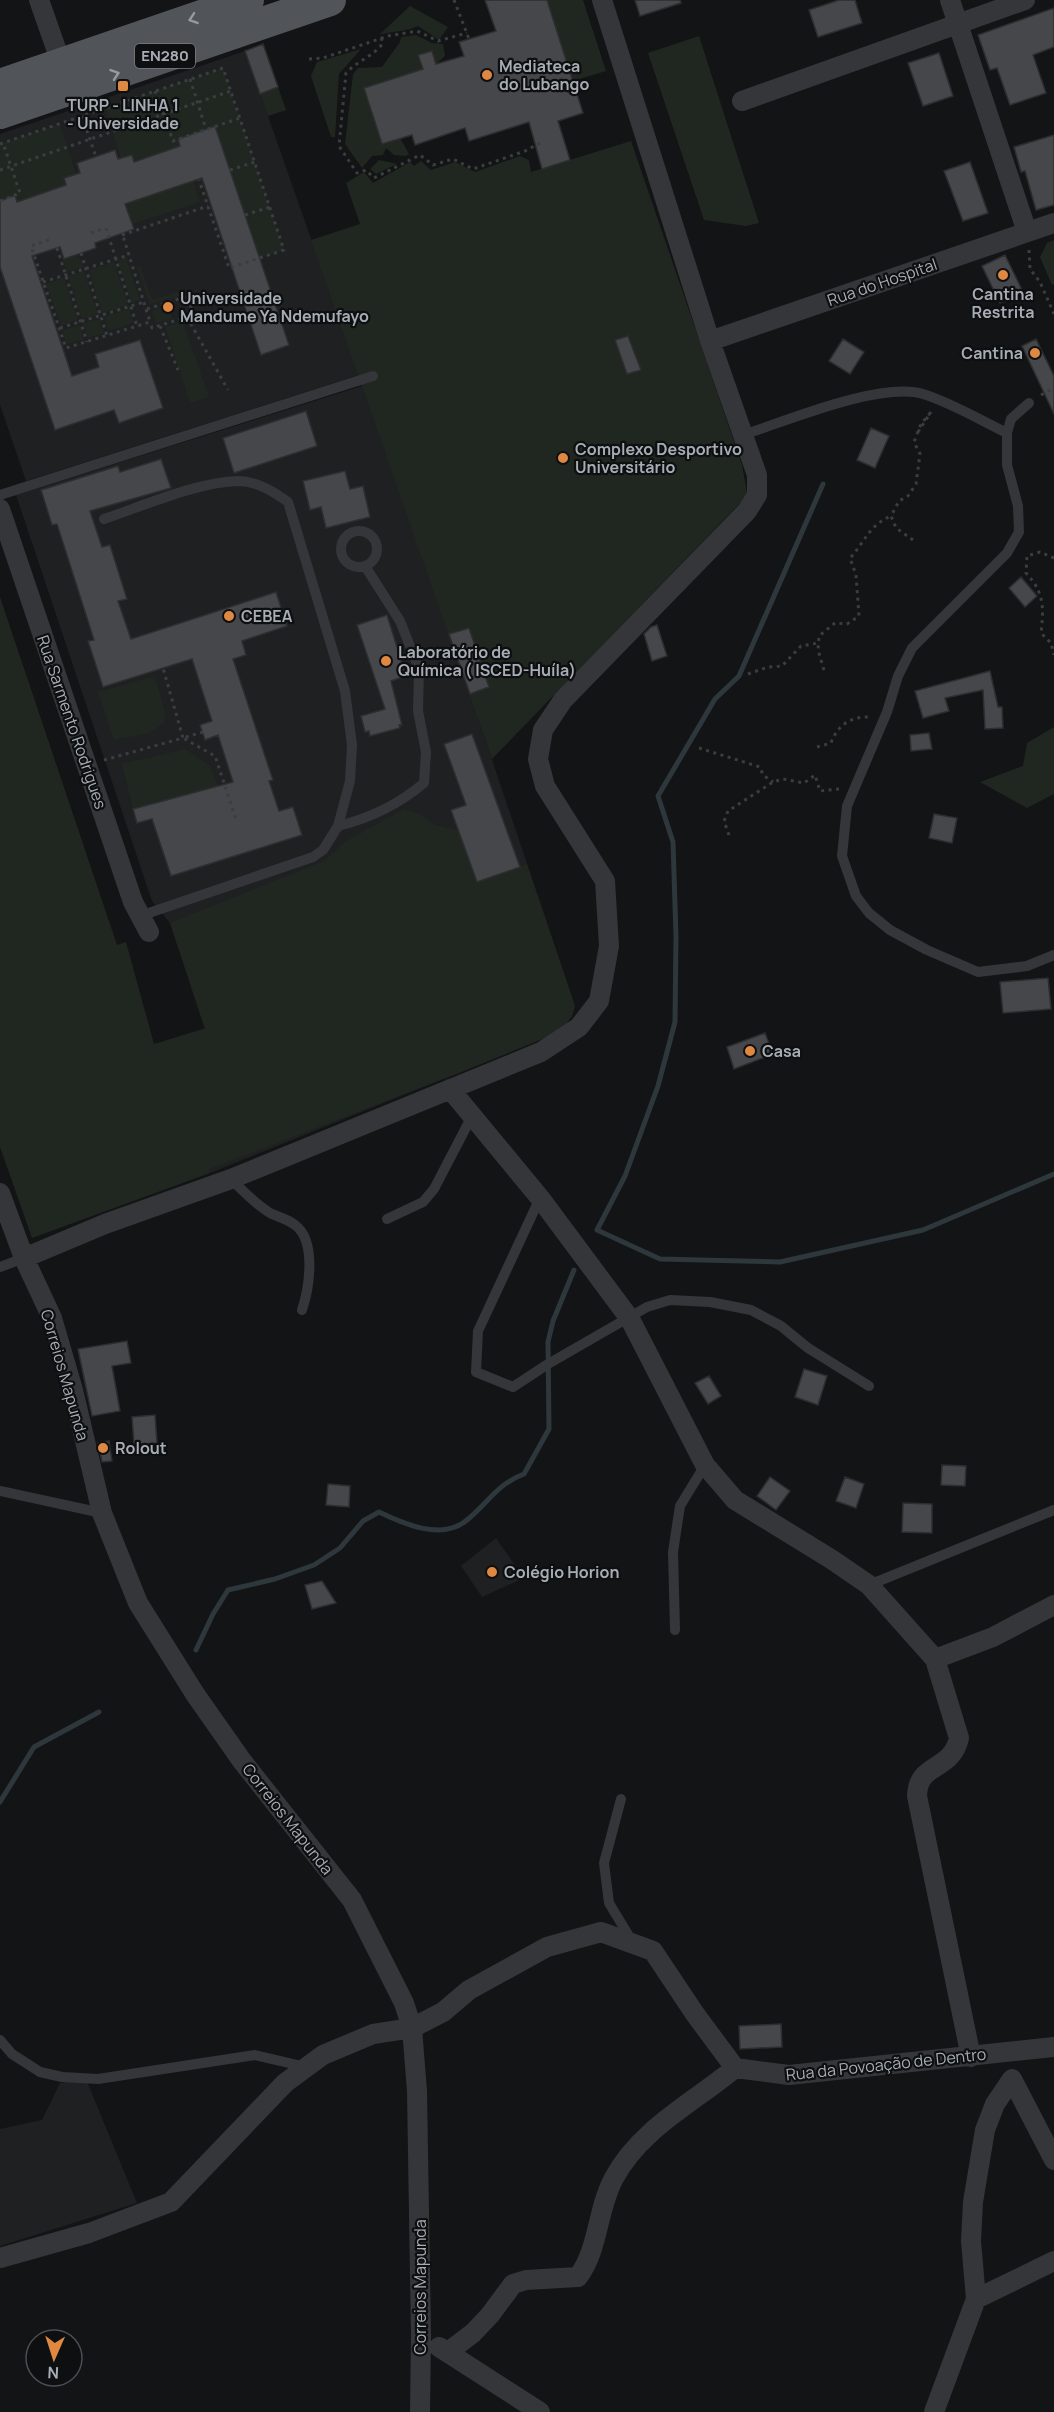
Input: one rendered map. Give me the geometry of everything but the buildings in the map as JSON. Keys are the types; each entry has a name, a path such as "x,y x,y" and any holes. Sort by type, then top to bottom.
{"main road":[{"name":"EN280","path":"0,85 71,90 330,0"},
{"name":"EN280","path":"1,133 71,90 233,3"}],"street":[{"path":"39,0 71,90"},
{"path":"24,1258 105,1224 231,1179 542,1052 579,1027 599,1001 609,946 605,881 545,786 538,759 543,730 562,700 747,511 757,495 756,475 710,341 602,0"},
{"path":"950,0 1028,238"},
{"path":"742,101 1024,0"},
{"name":"Rua do Hospital","path":"710,341 1028,238 1054,223"},
{"name":"Rua Sarmento Rodrigues","path":"0,509 133,902 145,924"},
{"path":"450,1089 540,1198 630,1318 705,1465 735,1500 831,1558 869,1585 935,1659 959,1738 956,1750 949,1758 921,1777 917,1796 971,2056"},
{"name":"Correios Mapunda","path":"0,1193 24,1258 52,1318 73,1390 102,1513 138,1604 195,1694 242,1761 352,1900 392,1976 412,2028 418,2124 420,2412"},
{"path":"935,1659 993,1637 1054,1605"},
{"path":"0,2258 89,2233 171,2202 285,2083 323,2055 373,2034 412,2028 444,2012 469,1990 547,1947 601,1932 653,1950 695,2014 735,2068 705,2092 678,2109 633,2148 613,2180 594,2244 583,2271 578,2277 526,2280 513,2284 484,2321 448,2352"},
{"name":"Rua da Povoação de Dentro","path":"735,2068 789,2075 1054,2047"},
{"path":"1006,2051 1012,2079 1054,2160"},
{"path":"934,2412 976,2299 971,2241 974,2193 985,2130 995,2104 1012,2079"},
{"path":"976,2299 1054,2261"},
{"path":"421,2336 540,2412"}],"lane":[{"path":"0,495 374,376"},
{"path":"743,435 848,401 895,390 923,394 1007,433"},
{"path":"1029,403 1011,419 1007,433 1007,465 1018,506 1019,532 1007,553 912,648 898,676 887,712 847,806 842,856 856,896 869,913 883,925 927,950 978,972 1027,966 1054,955"},
{"path":"104,519 209,484 240,481 271,489 288,502 345,691 352,745 350,781 338,826 323,850 313,857 145,924"},
{"path":"338,826 363,820 402,801 424,783 426,752 418,711 419,669 400,621 365,566"},
{"path":"387,1219 423,1202 434,1189 472,1116"},
{"path":"231,1179 268,1212 295,1224 301,1231 308,1254 310,1277 303,1310"},
{"path":"540,1198 478,1331 477,1372 513,1387 548,1364 647,1307 670,1300 710,1302 751,1310 781,1326 808,1348 869,1386"},
{"path":"0,1267 24,1258"},
{"path":"675,1630 673,1552 680,1506 705,1465"},
{"path":"0,1491 102,1513"},
{"path":"869,1585 1054,1510"},
{"path":"621,1798 604,1863 609,1903 634,1944"},
{"path":"0,2040 12,2054 40,2072 62,2077 98,2079 255,2055 306,2067"}],"path":[{"path":"454,0 469,39"},
{"path":"309,59 323,58 381,38 417,31 438,41 467,33"},
{"path":"381,38 382,43 378,50 353,66 346,74 339,146 357,173 366,170 374,178 420,155 432,165 453,159 473,169 525,151 540,143"},
{"path":"0,201 20,194 1,133 71,90 155,91 223,68 284,250 229,268 199,180"},
{"path":"190,79 206,129"},
{"path":"71,90 96,157"},
{"path":"155,91 172,141 240,118"},
{"path":"0,170 231,91"},
{"path":"230,170 255,162"},
{"path":"146,309 188,296 193,315 152,328 122,234 207,206"},
{"path":"245,214 270,207"},
{"path":"91,233 106,228 137,326"},
{"path":"1028,238 1030,269 1040,282 1054,314"},
{"path":"48,240 31,246 66,348 150,322"},
{"path":"57,248 87,342"},
{"path":"81,253 107,336"},
{"path":"43,282 129,255"},
{"path":"59,328 144,302"},
{"path":"187,317 228,390"},
{"path":"160,326 178,370"},
{"path":"824,670 818,650 819,636 835,623 847,624 859,616 856,575 850,558 863,544 867,532 891,516 899,501 908,496 916,484 920,454 914,442 921,424 932,412 948,406"},
{"path":"891,516 896,528 913,540"},
{"path":"1054,558 1040,552 1027,556 1026,573 1038,586 1042,601 1041,633 1051,644 1054,655"},
{"path":"748,674 768,667 782,666 801,646 818,643"},
{"path":"163,668 183,738 215,756 236,819"},
{"path":"817,747 831,742 835,732 855,717 877,718"},
{"path":"86,765 203,732"},
{"path":"699,748 733,761 760,767 764,775 773,782"},
{"path":"729,836 724,821 728,812 773,782 783,779 804,783 815,775 820,791 855,789"}],"shaded area":[{"path":"547,0 583,0 606,71 573,81"},
{"path":"410,6 448,27 439,40 418,26 379,35"},
{"path":"416,35 432,43 443,44 445,56 436,64 432,51 419,55 423,69 364,88 382,144 400,138 409,154 394,155 386,148 383,155 372,156 362,168 345,144 353,74 358,68 382,67 400,42 401,37"},
{"path":"699,36 759,223 746,226 704,220 648,53"},
{"path":"361,49 339,74 335,137 331,137 311,76 317,62"},
{"name":"Universidade Mandume Ya Ndemufayo","path":"245,51 359,375 26,481 0,405 0,134"},
{"path":"223,68 284,250 260,258 215,127 178,139 180,146 134,162 132,155 121,158 105,108"},
{"path":"278,87 286,110 268,116 260,94"},
{"path":"60,124 76,174 64,178 66,185 17,202 14,195 0,201 0,144"},
{"name":"Complexo Desportivo Universitário","path":"631,141 742,465 747,493 741,502 492,759 311,240 360,224 346,183 364,172 373,183 410,162 414,166 421,161 431,170 455,162 475,172 520,156 529,160 531,172"},
{"path":"379,160 397,164 376,174 370,169"},
{"path":"193,181 200,202 132,224 125,204"},
{"path":"1054,240 1054,284 1052,285 1040,257 1047,243"},
{"path":"79,255 83,267 67,272 63,260"},
{"path":"126,258 140,300 132,303 118,261"},
{"path":"114,262 128,305 102,313 89,270"},
{"path":"137,266 140,266 152,300 183,290 184,294 150,304"},
{"path":"84,271 98,314 82,319 68,276"},
{"path":"64,278 78,320 61,326 46,284"},
{"path":"168,306 172,319 156,323 152,311"},
{"path":"129,309 134,323 108,331 104,317"},
{"path":"99,319 104,333 88,338 83,324"},
{"path":"183,322 209,397 190,403 165,327"},
{"path":"80,325 84,339 67,344 62,331"},
{"path":"362,386 428,570 575,1006 572,1016 547,1037 210,1173 164,1041 205,1028 170,923 152,901 16,495"},
{"path":"0,597 117,945 126,942 154,1044 205,1029 170,923 324,861 346,841 404,809 419,814 435,825 459,831 477,882 527,864 575,1006 565,1026 547,1037 459,1073 209,1169 210,1173 32,1238 0,1147"},
{"path":"155,676 166,716 164,723 150,733 114,740 98,692"},
{"path":"1054,727 1054,794 1027,808 980,782 1023,766 1027,743"},
{"path":"185,749 210,766 218,786 133,809 122,764"},
{"name":"Colégio Horion","path":"496,1538 524,1578 482,1597 461,1566"},
{"path":"86,2079 137,2203 0,2246 0,2129 42,2120 60,2083"}],"waterway":[{"path":"823,484 739,676 715,699 658,796 673,842 676,936 675,1022 658,1086 625,1176 597,1230 660,1259 780,1262 923,1230 1054,1174"},
{"path":"196,1650 213,1614 228,1590 275,1579 314,1565 340,1548 363,1521 379,1512 423,1528 435,1530 457,1526 474,1514 500,1488 524,1474 549,1429 548,1342 553,1321 574,1270"},
{"path":"0,1802 34,1747 99,1712"}],"place":[{"name":"Mediateca do Lubango","path":"487,75"},
{"name":"TURP - LINHA 1 - Universidade","path":"123,86"},
{"name":"Cantina Restrita","path":"1003,275"},
{"name":"Universidade Mandume Ya Ndemufayo","path":"168,307"},
{"name":"Cantina","path":"1035,353"},
{"name":"Complexo Desportivo Universitário","path":"563,458"},
{"name":"CEBEA","path":"229,616"},
{"name":"Laboratório de Química ( ISCED-Huíla)","path":"386,661"},
{"name":"Casa","path":"750,1051"},
{"name":"Rolout","path":"103,1448"},
{"name":"Colégio Horion","path":"492,1572"}]}
